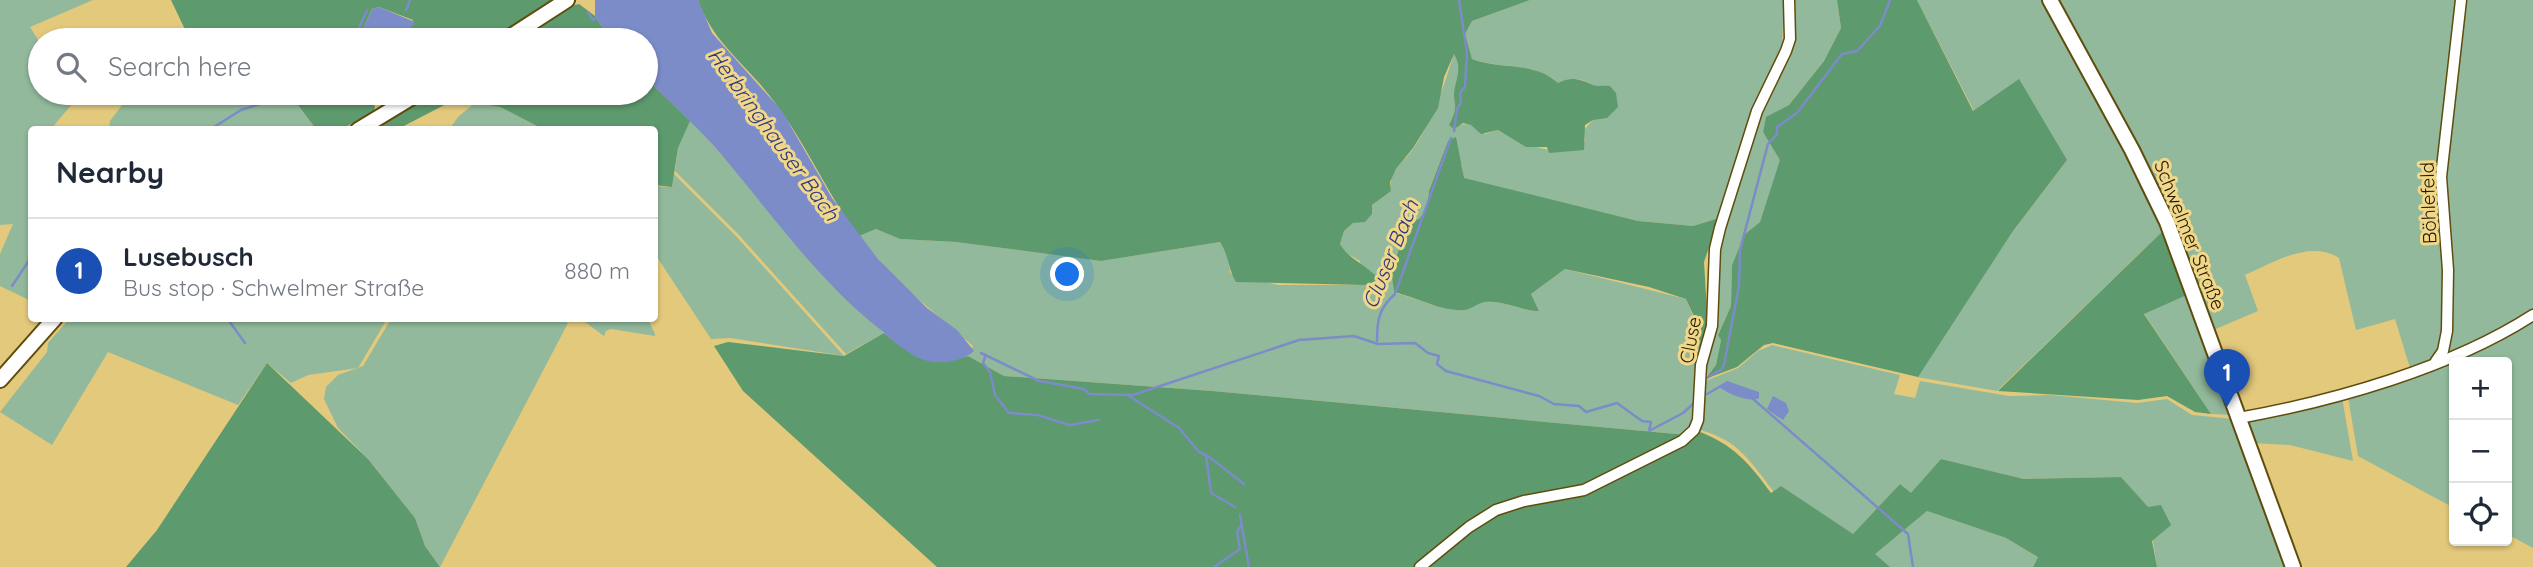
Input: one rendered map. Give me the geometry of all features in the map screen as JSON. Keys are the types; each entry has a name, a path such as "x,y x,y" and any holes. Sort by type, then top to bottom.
{"main road":[{"path":"524,28 567,0"},
{"name":"Schwelmer Straße","path":"2050,0 2152,187 2293,567"},
{"path":"365,126 399,105"},
{"path":"0,380 51,322"}],"street":[{"name":"Cluse","path":"1420,567 1469,527 1496,510 1524,501 1584,490 1682,441 1694,430 1700,407 1701,365 1712,326 1715,249 1757,111 1790,39 1789,0"},
{"name":"Böhlefeld","path":"2436,361 2443,351 2447,331 2447,257 2441,177 2461,0"},
{"path":"2239,418 2345,394 2490,340 2533,315"}],"green space":[{"path":"0,0 93,0 28,28 28,105 71,105 54,126 28,126 28,300 0,286 0,254 13,224 0,225"},
{"path":"171,0 553,0 508,28 409,28 413,20 379,7 372,9 363,28 184,28"},
{"path":"698,0 1530,0 1472,21 1465,34 1472,59 1539,72 1558,83 1576,79 1595,86 1610,86 1616,93 1618,107 1607,118 1593,120 1585,125 1584,150 1549,153 1547,147 1526,147 1498,130 1481,134 1471,125 1463,123 1454,129 1449,125 1455,107 1454,93 1458,70 1454,54 1444,77 1438,108 1396,169 1390,182 1391,191 1372,205 1372,214 1365,222 1353,223 1344,231 1340,244 1375,275 1375,281 1365,285 1236,282 1220,242 1101,261 956,242 900,239 876,229 859,236 786,119 765,90 722,42"},
{"path":"1530,0 1784,0 1782,49 1750,115 1719,218 1693,226 1638,221 1463,178 1462,165 1448,141 1429,191 1427,208 1419,219 1409,222 1391,271 1394,293 1456,310 1467,310 1481,303 1491,302 1539,311 1531,294 1565,269 1686,299 1697,331 1702,367 1699,403 1687,435 1212,391 1004,376 968,356 973,346 895,279 859,236 876,229 900,239 956,242 1101,261 1220,242 1229,254 1230,273 1278,285 1358,285 1360,261 1343,251 1340,244 1344,231 1353,223 1365,221 1372,214 1372,205 1391,191 1394,173 1413,149 1432,114 1454,53 1458,73 1455,107 1449,125 1471,124 1485,134 1498,130 1530,145 1555,151 1577,147 1585,141 1584,130 1593,120 1596,87 1578,79 1558,83 1539,72 1472,59 1465,34 1472,21"},
{"path":"1791,0 1837,0 1841,28 1824,61 1789,105 1766,118 1763,132 1781,160 1760,222 1745,234 1732,265 1731,306 1718,334 1721,340 1716,365 1703,380 1709,344 1710,277 1748,139 1789,50"},
{"path":"1837,0 1917,0 1973,111 2019,79 2067,160 2013,231 1918,377 1773,343 1764,345 1737,367 1705,379 1716,365 1721,340 1718,335 1731,306 1732,265 1745,234 1760,222 1780,160 1763,132 1766,117 1789,105 1824,61 1841,28"},
{"path":"1917,0 2046,0 2166,228 1997,391 1917,377 2013,231 2067,160 1974,111"},
{"path":"2056,0 2460,0 2443,135 2445,331 2437,358 2410,368 2395,319 2356,330 2339,258 2316,251 2279,259 2245,275 2258,311 2211,331"},
{"path":"2462,0 2533,0 2533,312 2506,329 2441,357 2445,350 2443,191"},
{"path":"579,4 595,16 603,28 533,28 567,7"},
{"path":"658,90 690,121 678,148 672,187 658,185 658,126 537,126 500,107 489,105 658,105"},
{"path":"122,105 298,105 314,126 109,126"},
{"path":"298,105 375,106 374,111 347,126 314,126"},
{"path":"409,105 444,105 404,126 374,126"},
{"path":"472,105 492,105 537,126 452,126"},
{"path":"690,120 833,283 884,333 846,354 738,234 675,171 678,148"},
{"path":"1456,137 1464,178 1638,221 1693,226 1719,218 1704,262 1708,330 1700,355 1696,321 1686,299 1649,287 1565,269 1531,294 1539,311 1492,302 1467,310 1456,310 1438,307 1394,292 1391,271 1409,222 1419,219 1427,208 1429,191 1448,141"},
{"path":"674,174 735,235 844,356 730,338 711,339 658,259 658,186 672,187"},
{"path":"2166,228 2189,294 2144,314 2211,414 2195,412 2167,396 2138,400 1998,391"},
{"path":"2189,294 2233,415 2211,414 2144,313"},
{"path":"2533,318 2533,548 2512,537 2512,357 2449,357 2449,505 2358,456 2348,397 2409,374"},
{"path":"66,322 385,322 358,368 308,375 291,383 267,363 238,405 108,352 52,445 0,412 47,352 48,343"},
{"path":"389,322 568,323 440,567 425,546 415,518 368,459 338,428 324,399 326,387 338,375 363,366"},
{"path":"585,322 649,322 655,334 611,329 606,331 604,336"},
{"path":"884,333 923,358 944,361 968,356 1004,376 1212,391 1687,435 1697,431 1730,448 1756,473 1771,493 1781,486 1853,534 1900,484 1911,493 1941,459 2024,479 2121,477 2148,507 2161,505 2171,525 2152,541 2157,567 2033,567 2038,557 2006,538 1927,511 1875,554 1890,567 937,567 743,391 714,346 728,342 844,356"},
{"path":"1772,345 1900,375 1894,394 1915,398 1920,381 2009,396 2050,395 2137,403 2167,399 2192,415 2234,419 2289,567 2157,567 2148,508 2121,477 2024,479 1941,459 1911,494 1900,484 1853,535 1781,486 1774,492 1750,461 1733,445 1697,429 1703,382 1738,368 1758,351"},
{"path":"267,363 368,459 415,518 425,546 440,567 126,567 157,530"},
{"path":"2342,397 2353,461 2290,445 2252,443 2242,420"},
{"path":"1927,511 2006,538 2038,557 2033,567 1890,567 1874,554"}],"water":[{"path":"595,0 698,0 712,33 782,111 832,198 878,259 927,308 957,330 974,351 950,362 924,360 899,346 855,308 814,266 712,144 658,90 658,28 603,28 595,16"},
{"path":"379,7 415,22 411,28 363,28 372,9"},
{"path":"1727,381 1759,392 1759,398 1744,399 1727,392 1719,386"},
{"path":"1773,396 1786,403 1789,411 1783,420 1767,409"}],"waterway":[{"path":"406,10 410,0"},
{"name":"Cluser Bach","path":"1454,131 1457,109 1461,103 1460,93 1465,87 1467,53 1459,0"},
{"path":"1707,378 1722,369 1724,364 1739,286 1740,250 1768,144 1777,134 1777,127 1797,113 1842,54 1857,51 1880,26 1890,0"},
{"path":"359,28 367,10"},
{"path":"588,13 593,20 596,18"},
{"path":"216,126 241,110 257,105"},
{"name":"Cluser Bach","path":"1377,341 1380,315 1385,304 1395,294 1451,138"},
{"path":"12,286 28,262"},
{"path":"230,322 245,343"},
{"name":"Herbringhauser Bach","path":"981,353 1039,381 1084,389 1089,394 1133,395 1299,340 1354,336 1378,344 1415,343 1428,353 1439,356 1437,364 1446,371 1539,396 1554,404 1579,406 1586,412 1617,403 1642,421 1651,422 1649,431 1683,413 1694,403"},
{"path":"985,357 983,363 990,372 995,395 1009,413 1038,415 1069,425 1099,420"},
{"path":"1696,372 1696,382"},
{"name":"Herbringhauser Bach","path":"1707,394 1721,386"},
{"path":"1129,396 1179,428 1199,452 1206,455 1211,493 1235,507"},
{"name":"Herbringhauser Bach","path":"1752,398 1908,534 1913,567"},
{"path":"1208,456 1244,484"},
{"path":"1240,515 1249,567"},
{"path":"1214,567 1240,549 1237,532 1242,524"}],"place":[{"name":"Lusebusch","path":"2227,407"}]}
